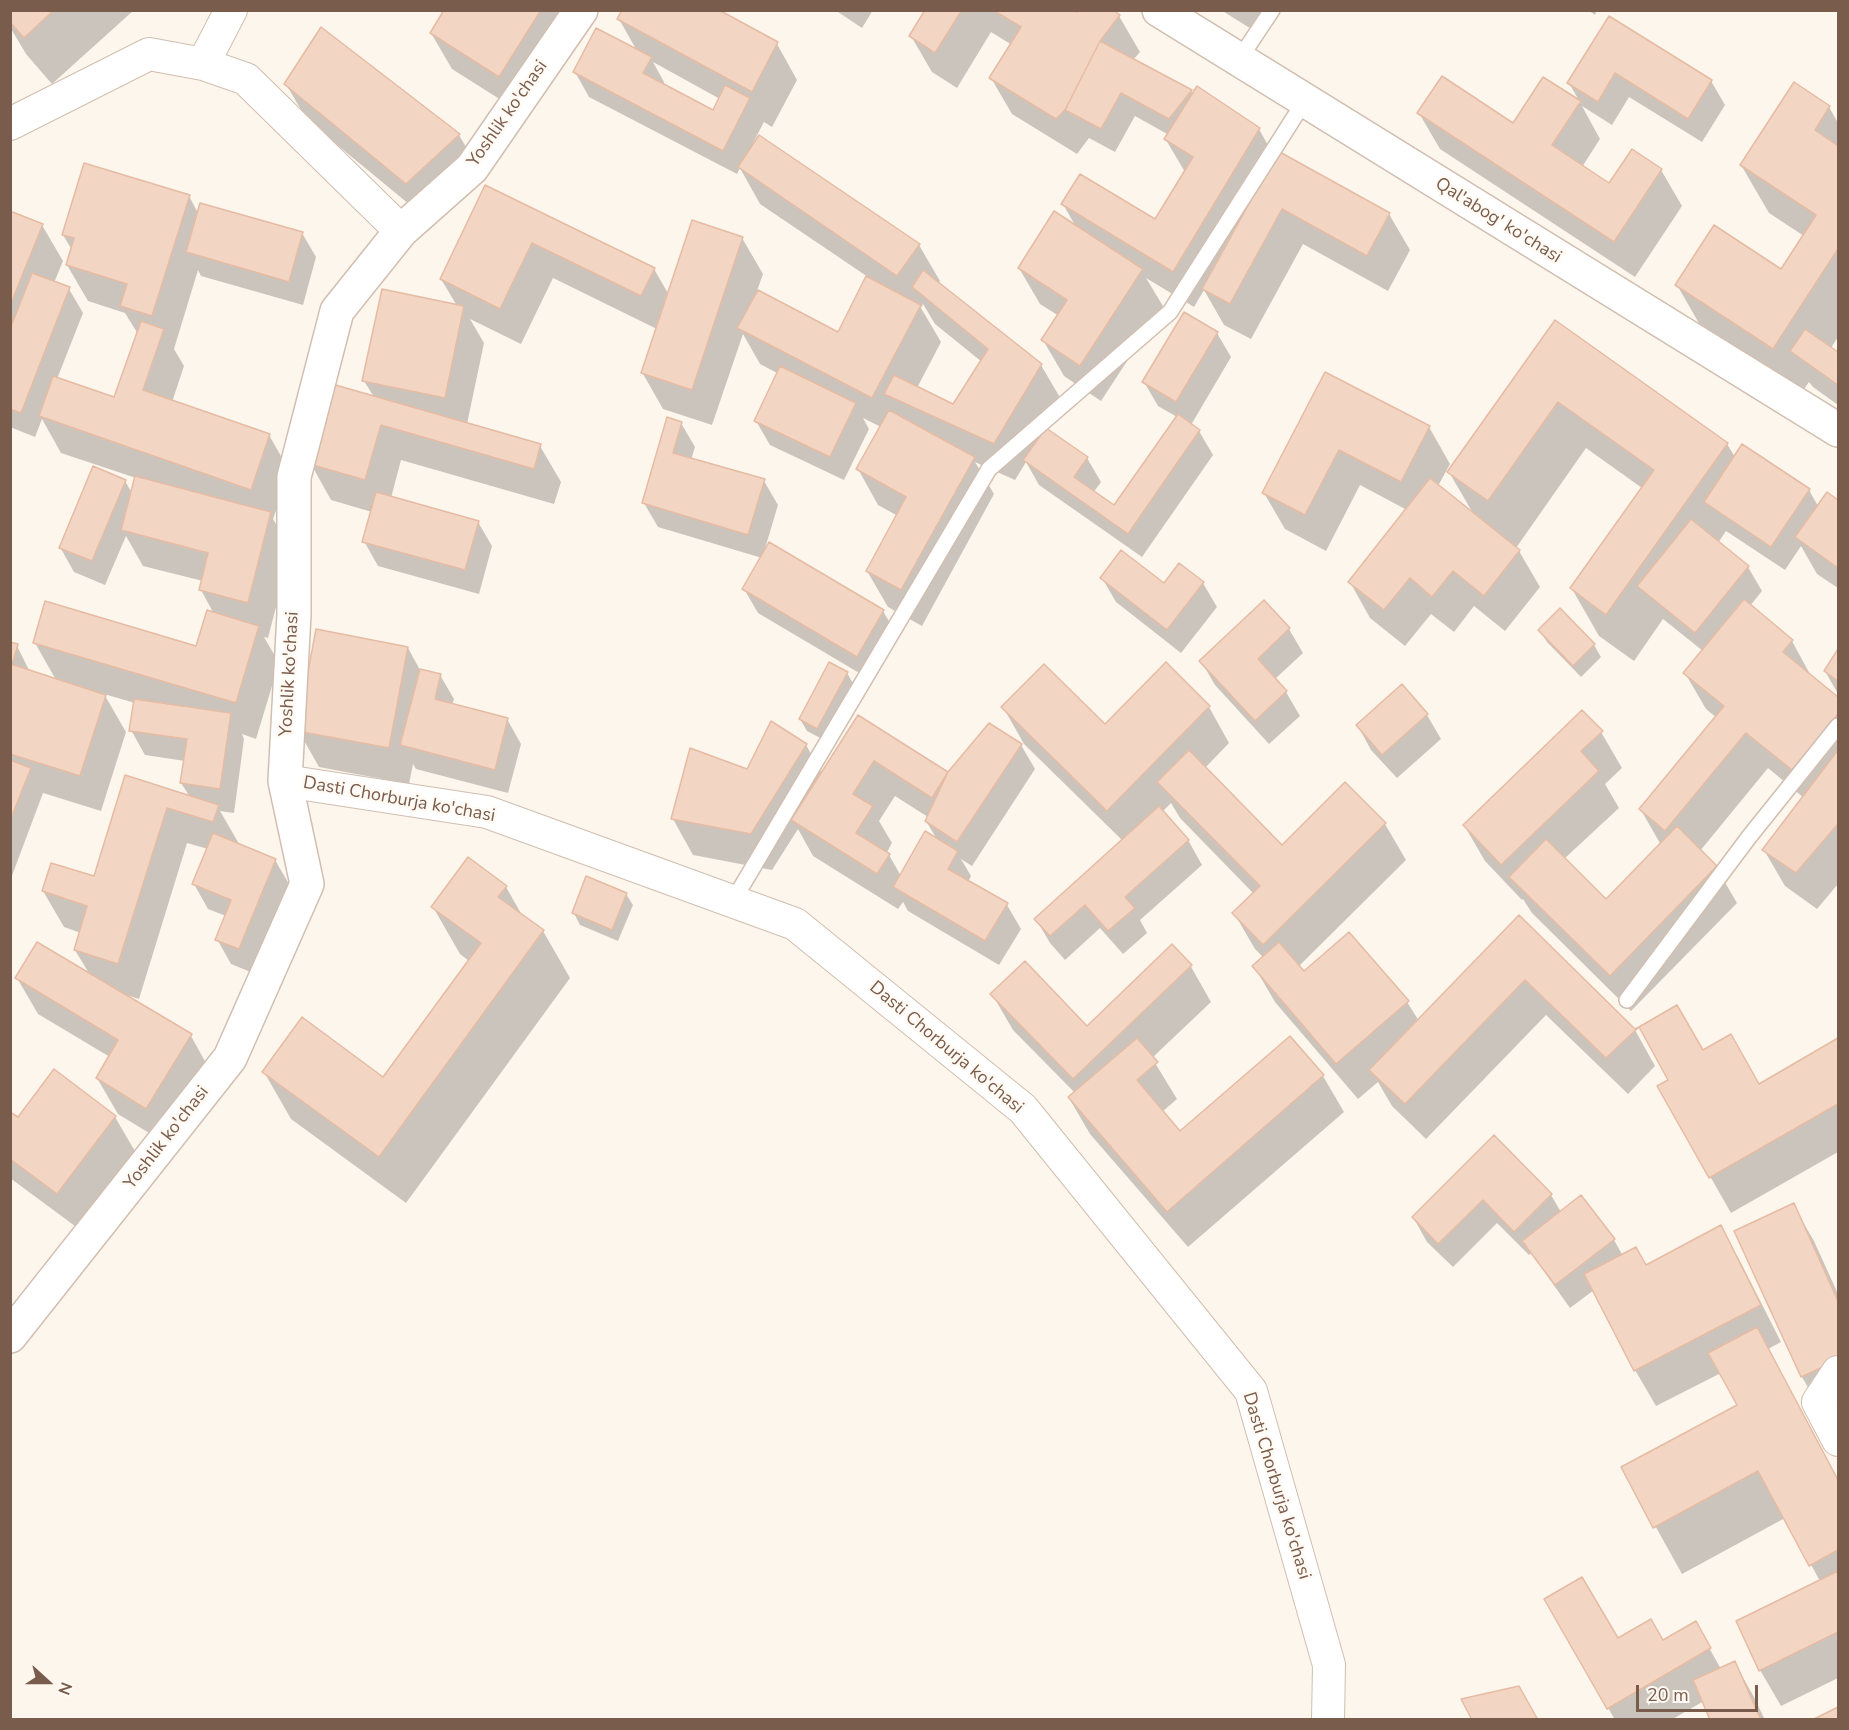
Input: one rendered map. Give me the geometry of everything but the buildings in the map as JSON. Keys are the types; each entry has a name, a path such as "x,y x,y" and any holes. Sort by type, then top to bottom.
{"street":[{"path":"202,64 231,10"},
{"name":"Yoshlik ko'chasi","path":"10,1336 230,1058 307,884 285,781 294,614 294,477 337,311 400,231 472,168 581,10"},
{"name":"Qal'abog' ko'chasi","path":"1158,10 1839,430"},
{"path":"10,124 149,54 202,64 246,79 400,231"},
{"name":"Dasti Chorburja ko'chasi","path":"285,781 487,812 795,924 1023,1109 1251,1391 1329,1665 1328,1719"},
{"path":"1839,1372 1818,1402 1839,1440"}],"lane":[{"path":"1239,61 1272,10"},
{"path":"733,902 989,469 1170,312 1304,102"},
{"path":"1627,1000 1749,837 1839,726"}]}
